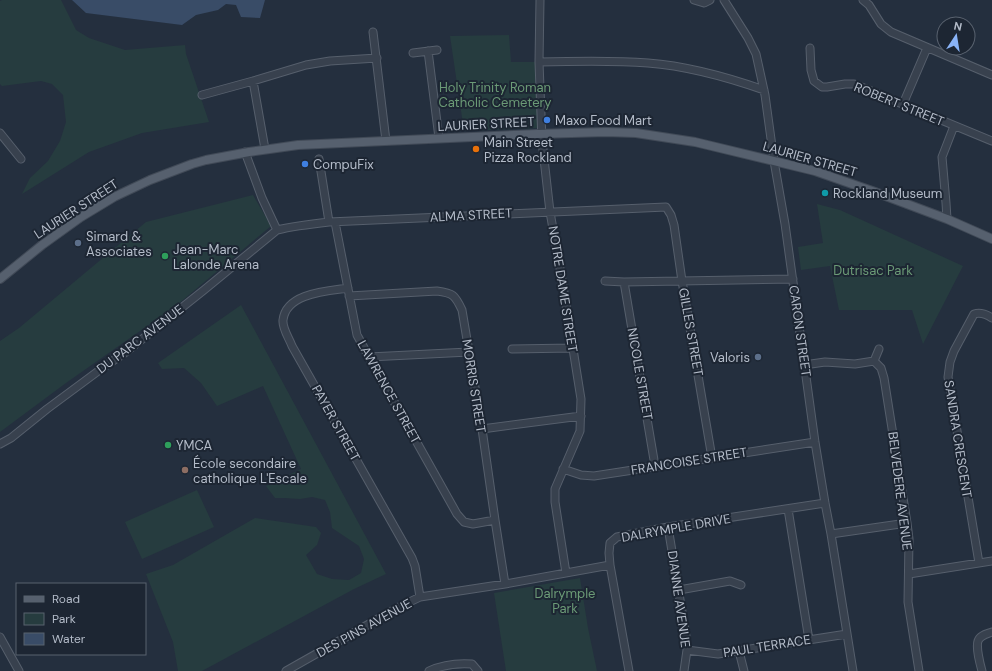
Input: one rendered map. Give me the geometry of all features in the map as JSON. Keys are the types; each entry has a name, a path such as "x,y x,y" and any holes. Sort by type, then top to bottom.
{"main road":[{"name":"LAURIER STREET","path":"0,279 42,245 81,217 114,197 143,183 192,164 212,158 265,149 306,145 439,138 606,132 636,133 695,142 815,171 947,219 992,239"}],"street":[{"name":"NOTRE DAME STREET","path":"540,0 539,62 542,134 550,212 581,399 580,431 556,489 555,502 566,573"},
{"path":"694,0 704,3 710,0"},
{"name":"CARON STREET","path":"724,0 748,38 756,54 764,90 793,279 815,442 853,671"},
{"path":"862,0 869,5 881,24 891,32 992,75"},
{"path":"374,32 386,141"},
{"name":"ROBERT STREET","path":"810,48 811,70 814,81 822,87 854,84 992,141"},
{"path":"903,104 927,48"},
{"path":"413,53 437,50"},
{"path":"428,51 439,138"},
{"path":"202,95 306,65 377,58"},
{"path":"539,62 600,60 649,63 688,68 746,83 764,90"},
{"path":"253,81 265,149"},
{"path":"947,219 942,157 954,126"},
{"path":"0,133 21,160"},
{"path":"245,152 262,198 277,230"},
{"name":"LAWRENCE STREET","path":"319,159 357,335 457,514 464,522 473,524 495,520"},
{"name":"ALMA STREET","path":"277,230 302,225 332,222 666,207"},
{"name":"GILLES STREET","path":"666,207 674,224 682,281 712,458"},
{"name":"DU PARC AVENUE","path":"0,444 11,438 47,409 126,352 209,287 277,230"},
{"path":"605,281 624,282 793,279"},
{"name":"NICOLE STREET","path":"624,282 655,466"},
{"name":"PAYER STREET","path":"348,292 326,291 304,296 294,302 285,311 282,321 292,346 412,558 415,566 420,597"},
{"name":"MORRIS STREET","path":"348,292 437,291 449,293 457,298 462,310 482,429 505,584"},
{"name":"SANDRA CRESCENT","path":"979,563 948,377 950,362 954,351 974,314 984,314 992,318"},
{"path":"512,349 572,348"},
{"path":"804,365 825,362 855,364 874,361 879,349"},
{"path":"369,357 469,352"},
{"name":"BELVEDERE AVENUE","path":"874,361 881,368 884,378 907,523 909,539 908,602 919,671"},
{"path":"482,429 581,416"},
{"name":"FRANCOISE STREET","path":"564,469 581,475 594,476 815,442"},
{"name":"DALRYMPLE DRIVE","path":"629,671 610,565 610,543 617,537 668,527 825,504"},
{"path":"788,509 809,640"},
{"path":"831,534 907,523"},
{"name":"DIANNE AVENUE","path":"668,527 686,636 687,650 684,671"},
{"path":"909,574 992,561"},
{"name":"DES PINS AVENUE","path":"286,671 399,607 420,597 505,584 610,565"},
{"path":"679,590 730,581 741,585"},
{"path":"982,671 978,641 984,634 992,632"},
{"name":"PAUL TERRACE","path":"687,650 718,654 847,634"},
{"path":"0,637 19,671"},
{"path":"739,651 744,671"},
{"path":"429,671 438,667 463,663 472,664 478,671"}],"green space":[{"path":"61,0 76,30 89,38 125,50 185,45 186,54 209,122 142,133 89,152 22,194 30,178 48,161 60,141 66,122 63,95 52,84 41,81 2,86 0,84 0,1"},
{"name":"Holy Trinity Roman Catholic Cemetery","path":"509,35 511,62 535,62 538,128 464,131 450,36"},
{"path":"253,195 271,226 177,305 66,383 0,432 0,341 19,328 146,222"},
{"name":"Dutrisac Park","path":"817,204 840,210 963,266 923,344 912,310 839,310 830,266 801,270 798,247 823,243"},
{"path":"241,305 386,574 354,589 202,671 178,671 173,642 146,574 173,565 255,518 316,527 321,533 317,545 306,555 317,574 332,579 349,580 361,573 364,559 359,546 332,528 330,512 325,500 312,497 300,499 275,498 266,486 301,469 263,386 217,406 201,383 184,368 162,369 158,363"},
{"path":"197,490 214,527 142,559 125,522"},
{"name":"Dalrymple Park","path":"580,578 597,671 506,671 494,593"}],"water":[{"path":"72,0 265,0 260,18 241,17 236,5 226,4 218,10 196,15 182,25 86,13"}],"place":[{"name":"Maxo Food Mart","path":"547,120"},
{"name":"Main Street Pizza Rockland","path":"476,149"},
{"name":"CompuFix","path":"305,164"},
{"name":"Rockland Museum","path":"825,193"},
{"name":"Simard & Associates","path":"78,243"},
{"name":"Jean-Marc Lalonde Arena","path":"165,256"},
{"name":"Valoris","path":"758,357"},
{"name":"YMCA","path":"168,445"},
{"name":"École secondaire catholique L'Escale","path":"185,470"}]}
